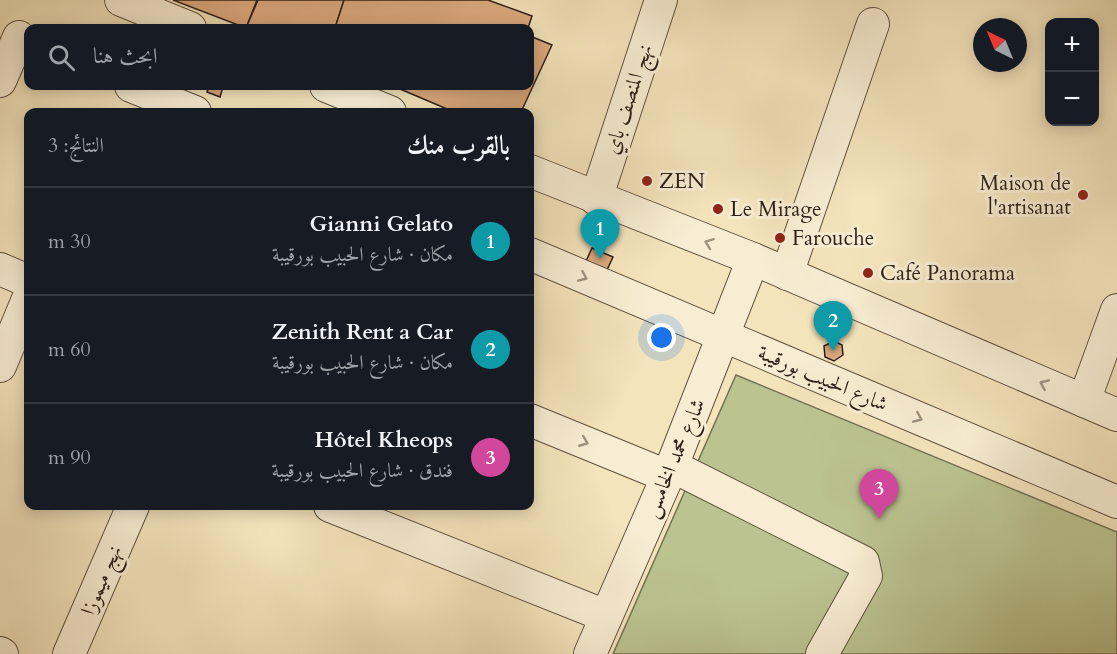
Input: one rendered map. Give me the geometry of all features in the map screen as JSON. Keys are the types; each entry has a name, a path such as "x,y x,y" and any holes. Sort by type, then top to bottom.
{"street":[{"path":"122,0 180,24"},
{"name":"نهج المنصف باي","path":"596,199 661,0"},
{"path":"787,274 873,24"},
{"path":"0,81 16,36"},
{"path":"141,90 185,108"},
{"path":"336,90 380,108"},
{"path":"534,173 753,259 1117,415"},
{"name":"شارع الحبيب بورقيبة","path":"534,256 1117,502"},
{"name":"شارع محمد الخامس","path":"590,654 670,471 753,259"},
{"path":"0,269 24,279"},
{"path":"0,366 24,309"},
{"path":"1084,401 1117,310"},
{"path":"534,421 670,471 863,562 866,576 822,654"},
{"name":"نهج ميموزا","path":"69,654 131,510"},
{"path":"340,510 606,616"}],"green space":[{"path":"736,375 1117,532 1117,654 613,654"}],"building":[{"path":"173,0 257,0 248,24 236,24"},
{"path":"258,0 344,0 336,24 248,24"},
{"path":"344,0 488,0 532,16 529,24 336,24"},
{"path":"534,38 552,45 534,84"},
{"path":"208,90 222,90 220,97 207,92"},
{"path":"402,90 531,90 523,108 445,108"},
{"path":"592,248 613,257 607,270 586,261"},
{"path":"834,341 842,345 843,355 834,361 825,357 824,346"}],"place":[{"name":"ZEN","path":"647,181"},
{"name":"Maison de l'artisanat","path":"1083,195"},
{"name":"Le Mirage","path":"718,209"},
{"name":"Farouche","path":"780,238"},
{"name":"Gianni Gelato","path":"600,259"},
{"name":"Café Panorama","path":"868,273"},
{"name":"Zenith Rent a Car","path":"833,351"},
{"name":"Hôtel Kheops","path":"879,519"}]}
